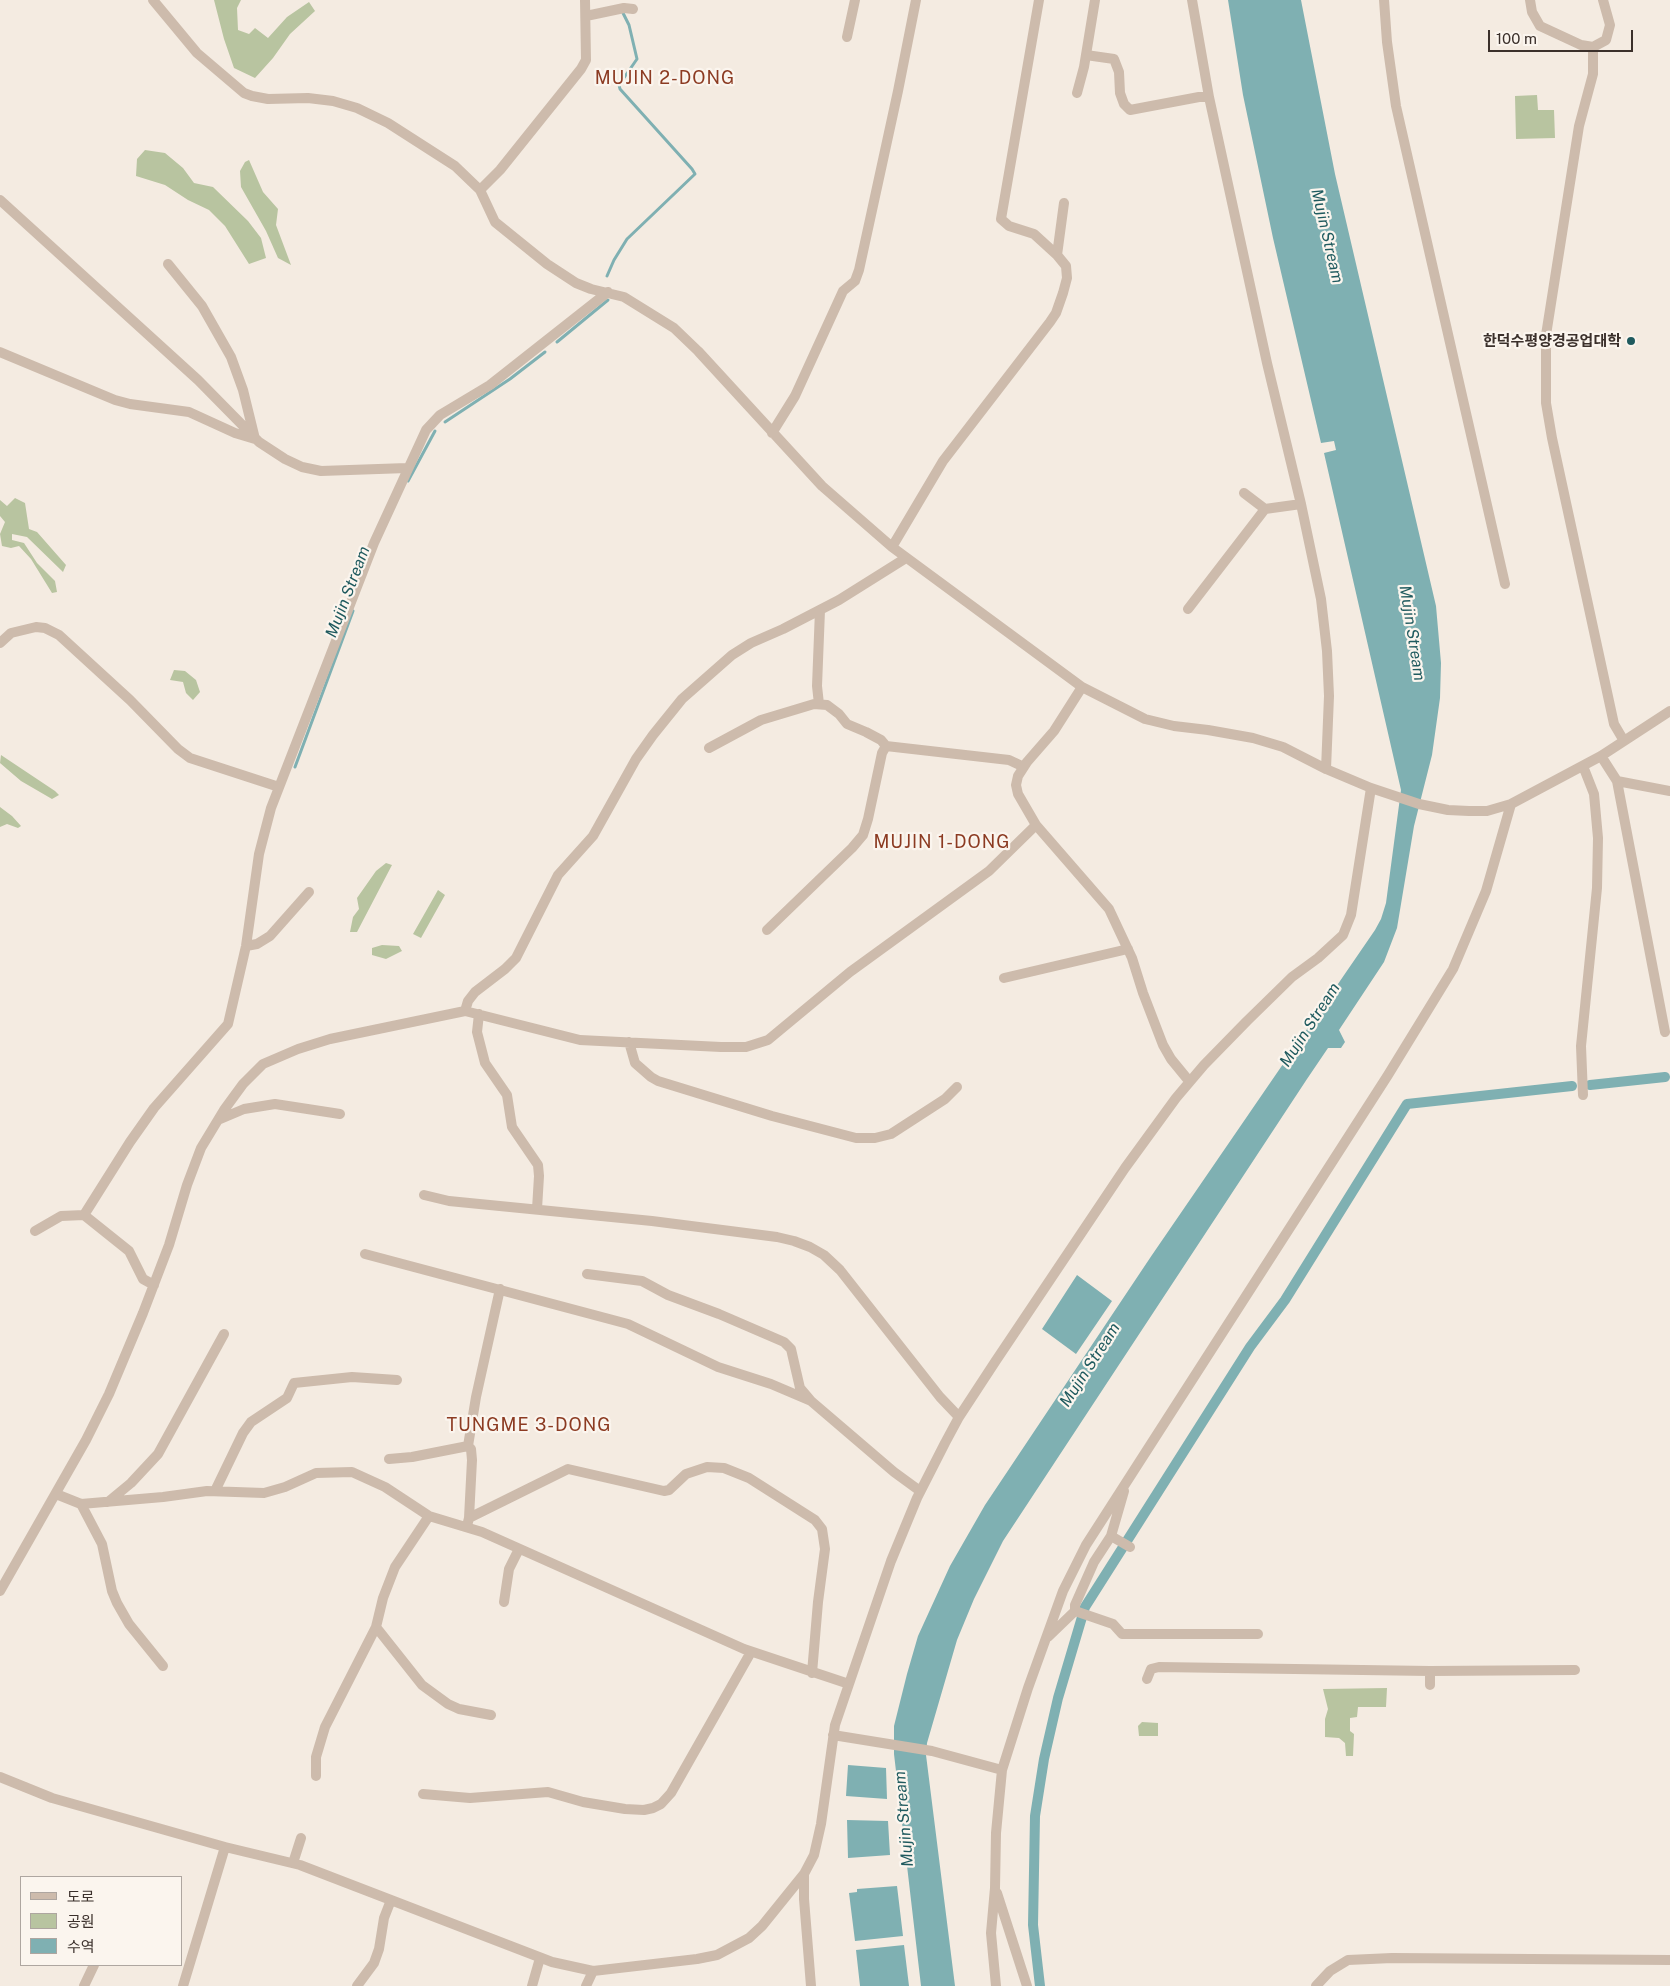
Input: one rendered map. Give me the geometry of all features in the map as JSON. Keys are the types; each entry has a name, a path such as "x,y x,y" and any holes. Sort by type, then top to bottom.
{"street":[{"path":"152,0 197,52 244,93 268,99 308,98 333,101 357,108 388,123 437,153 470,179 480,190 494,222 547,264 576,283 591,289 624,297 674,328 698,351 822,486 892,547 1082,687 1145,719 1174,726 1253,738 1283,747 1326,769 1394,797 1448,810 1469,811 1487,810 1511,804 1601,756 1670,710"},
{"path":"480,190 500,170 581,70 586,60 585,0"},
{"path":"848,36 855,0"},
{"path":"772,433 795,396 843,291 854,281 859,270 916,0"},
{"path":"892,547 944,461 1056,313 1067,278 1066,266 1034,234 1009,226 1001,219 1039,0"},
{"path":"1077,93 1086,55 1095,0"},
{"path":"1192,0 1209,97 1321,599 1328,651 1329,696 1326,769"},
{"path":"1384,0 1387,42 1396,106 1505,584"},
{"path":"1530,0 1532,12 1540,26 1581,45 1593,47 1606,40 1610,25 1603,0"},
{"path":"586,16 619,9 633,9"},
{"path":"1593,47 1594,74 1579,126 1546,334 1546,403 1614,724 1624,740"},
{"path":"1086,55 1114,60 1119,72 1120,93 1124,104 1130,110 1198,97 1209,97"},
{"path":"0,200 198,380 255,438 285,459 302,467 321,471 407,468"},
{"path":"1056,256 1064,202"},
{"path":"168,264 202,306 227,349 243,390 255,438"},
{"path":"84,1215 154,1108 228,1024 246,946 259,854 271,808 374,543 426,430 440,415 498,379 608,292"},
{"path":"0,352 114,400 189,412 235,433 255,438"},
{"path":"1244,493 1265,510"},
{"path":"1188,609 1265,510 1301,504"},
{"path":"465,1011 468,1001 475,992 516,958 558,876 594,836 652,735 682,699 732,655 751,643 783,630 820,610 906,558"},
{"path":"819,704 820,610"},
{"path":"0,643 11,633 36,627 45,628 59,635 130,700 178,750 190,758 279,787"},
{"path":"1082,687 1054,731 1018,776 1016,784 1018,794 1036,824 1109,909 1128,949 1163,1046 1189,1081"},
{"path":"709,748 761,720 801,707 819,704 827,705 839,714 847,724 881,740 886,746 1009,760 1024,767"},
{"path":"767,930 838,862 863,835 882,753 886,746"},
{"path":"1601,756 1617,781 1666,1032"},
{"path":"1583,766 1594,794 1598,838 1597,888 1581,1046 1583,1095"},
{"path":"1617,781 1670,791"},
{"path":"0,1777 52,1798 225,1847 293,1863 540,1958 593,1971 717,1955 749,1938 762,1926 804,1874 814,1855 821,1824 833,1735 849,1684 892,1561 920,1491 959,1417 1119,1176 1189,1081 1292,977 1318,958 1343,935 1350,916 1371,788"},
{"path":"996,1986 991,1933 995,1888 996,1833 1002,1770 1063,1592 1086,1545 1388,1075 1453,969 1486,891 1511,804"},
{"path":"0,1591 86,1440 109,1394 169,1245 186,1185 201,1148 243,1084 264,1064 330,1039 465,1011 580,1040 746,1047 768,1040 850,972 988,871 1036,824"},
{"path":"246,946 257,944 270,936 309,892"},
{"path":"1004,978 1128,949"},
{"path":"479,1014 477,1032 485,1063 507,1095 512,1127 538,1165 537,1209"},
{"path":"629,1042 635,1063 650,1077 658,1081 772,1116 856,1138 875,1138 891,1134 945,1099 957,1087"},
{"path":"218,1120 244,1109 275,1104 340,1114"},
{"path":"424,1195 449,1201 652,1221 776,1237 810,1247 824,1255 840,1270 940,1397 959,1417"},
{"path":"35,1230 61,1216 84,1215 129,1251 143,1279 154,1285"},
{"path":"365,1254 628,1324 718,1367 771,1384 811,1400"},
{"path":"587,1274 642,1281 668,1296 719,1314 784,1342 791,1349 800,1388 811,1400 894,1472 920,1491"},
{"path":"468,1522 472,1460 471,1449 468,1446 476,1397 500,1289"},
{"path":"107,1502 131,1483 158,1454 224,1334"},
{"path":"214,1491 251,1422 287,1398 294,1383 352,1377 397,1380"},
{"path":"389,1459 412,1457 468,1446"},
{"path":"468,1522 568,1469 664,1492 669,1490 686,1474 707,1467 724,1468 749,1478 815,1520 822,1529 825,1550 812,1672"},
{"path":"56,1494 81,1504 214,1491 264,1493 285,1487 316,1473 352,1472 385,1487 429,1516 468,1522 519,1549 751,1652 849,1684"},
{"path":"1127,1480 1114,1537 1094,1562 1075,1605 1080,1614 1113,1624 1122,1634 1258,1634"},
{"path":"81,1504 102,1544 112,1591 117,1603 129,1624 163,1666"},
{"path":"316,1776 316,1758 325,1727 376,1627 383,1598 395,1567 429,1516"},
{"path":"1114,1537 1130,1547"},
{"path":"504,1602 509,1569 519,1549"},
{"path":"1045,1640 1080,1614"},
{"path":"376,1627 422,1685 448,1704 460,1709 491,1715"},
{"path":"423,1794 470,1798 548,1792 583,1802 625,1809 644,1810 653,1808 661,1804 670,1793 751,1652"},
{"path":"1147,1679 1152,1669 1159,1667 1430,1671 1575,1670"},
{"path":"1430,1671 1430,1685"},
{"path":"833,1735 932,1751 1002,1770"},
{"path":"293,1863 301,1838"},
{"path":"183,1986 225,1847"},
{"path":"804,1874 804,1899 811,1986"},
{"path":"995,1888 1027,1986"},
{"path":"357,1986 374,1963 379,1949 384,1918 391,1900"},
{"path":"532,1986 540,1958"},
{"path":"1316,1986 1330,1971 1348,1960 1392,1958 1670,1960"},
{"path":"84,1986 94,1966"},
{"path":"586,1986 593,1971"}],"green space":[{"path":"214,0 241,0 237,8 238,30 249,34 255,28 268,38 287,17 309,2 315,11 290,34 273,58 255,78 234,68"},
{"path":"1537,95 1538,110 1554,110 1555,138 1516,139 1515,96"},
{"path":"145,150 165,153 183,168 194,183 213,187 248,221 261,238 266,258 249,264 225,226 209,210 188,200 165,185 136,176 137,159"},
{"path":"249,160 263,192 278,209 276,225 291,265 278,258 266,231 241,187 240,171 245,162"},
{"path":"15,498 25,503 29,529 37,532 66,565 63,572 27,537 12,534 12,540 24,543 37,563 55,581 57,592 52,593 31,559 19,546 11,548 2,546 0,534 5,522 0,516 0,500 7,506"},
{"path":"174,670 185,671 196,680 200,692 193,700 186,693 183,682 170,680"},
{"path":"1,755 59,795 52,799 21,781 0,763"},
{"path":"0,807 21,826 18,828 7,824 0,827"},
{"path":"386,863 392,865 357,932 350,932 353,917 359,909 357,898 376,871"},
{"path":"438,890 445,895 421,938 413,934"},
{"path":"382,945 399,946 402,951 386,959 372,955 372,948"},
{"path":"1387,1688 1386,1707 1358,1707 1357,1717 1350,1718 1350,1731 1354,1734 1353,1756 1346,1756 1345,1743 1339,1738 1325,1737 1325,1719 1328,1709 1323,1689"},
{"path":"1142,1722 1158,1723 1158,1736 1139,1736 1138,1726"}],"water":[{"path":"1228,0 1301,0 1335,174 1436,606 1441,663 1440,698 1432,755 1414,826 1397,928 1384,962 1339,1030 1345,1042 1341,1048 1328,1048 1307,1079 1003,1541 974,1599 957,1640 927,1743 926,1755 955,1986 921,1986 894,1754 894,1726 918,1636 950,1566 985,1505 1152,1255 1375,930 1386,903 1401,790 1324,453 1336,450 1334,441 1321,443 1273,238 1243,95"},
{"path":"1077,1275 1112,1301 1076,1354 1042,1329"},
{"path":"848,1765 886,1768 887,1799 846,1796"},
{"path":"847,1820 888,1821 890,1855 848,1858"},
{"path":"897,1886 903,1936 855,1941 849,1893 857,1892 857,1889"},
{"path":"904,1945 909,1986 860,1986 856,1950"}],"waterway":[{"name":"Mujin Stream","path":"607,276 627,239 695,174 620,89 619,85 637,59 629,25 623,13"},
{"name":"Mujin Stream","path":"557,342 608,300"},
{"name":"Mujin Stream","path":"445,422 510,379 545,352"},
{"name":"Mujin Stream","path":"408,481 435,431"},
{"name":"Mujin Stream","path":"295,767 353,611"},
{"path":"1590,1085 1665,1077"},
{"path":"1040,1986 1033,1925 1035,1816 1044,1759 1058,1698 1085,1607 1250,1347 1285,1300 1407,1104 1572,1086"}],"place":[{"name":"한덕수평양경공업대학","path":"1631,341"}],"district":[{"name":"MUJIN 2-DONG","path":"665,78"},
{"name":"MUJIN 1-DONG","path":"942,842"},
{"name":"TUNGME 3-DONG","path":"529,1425"}]}
